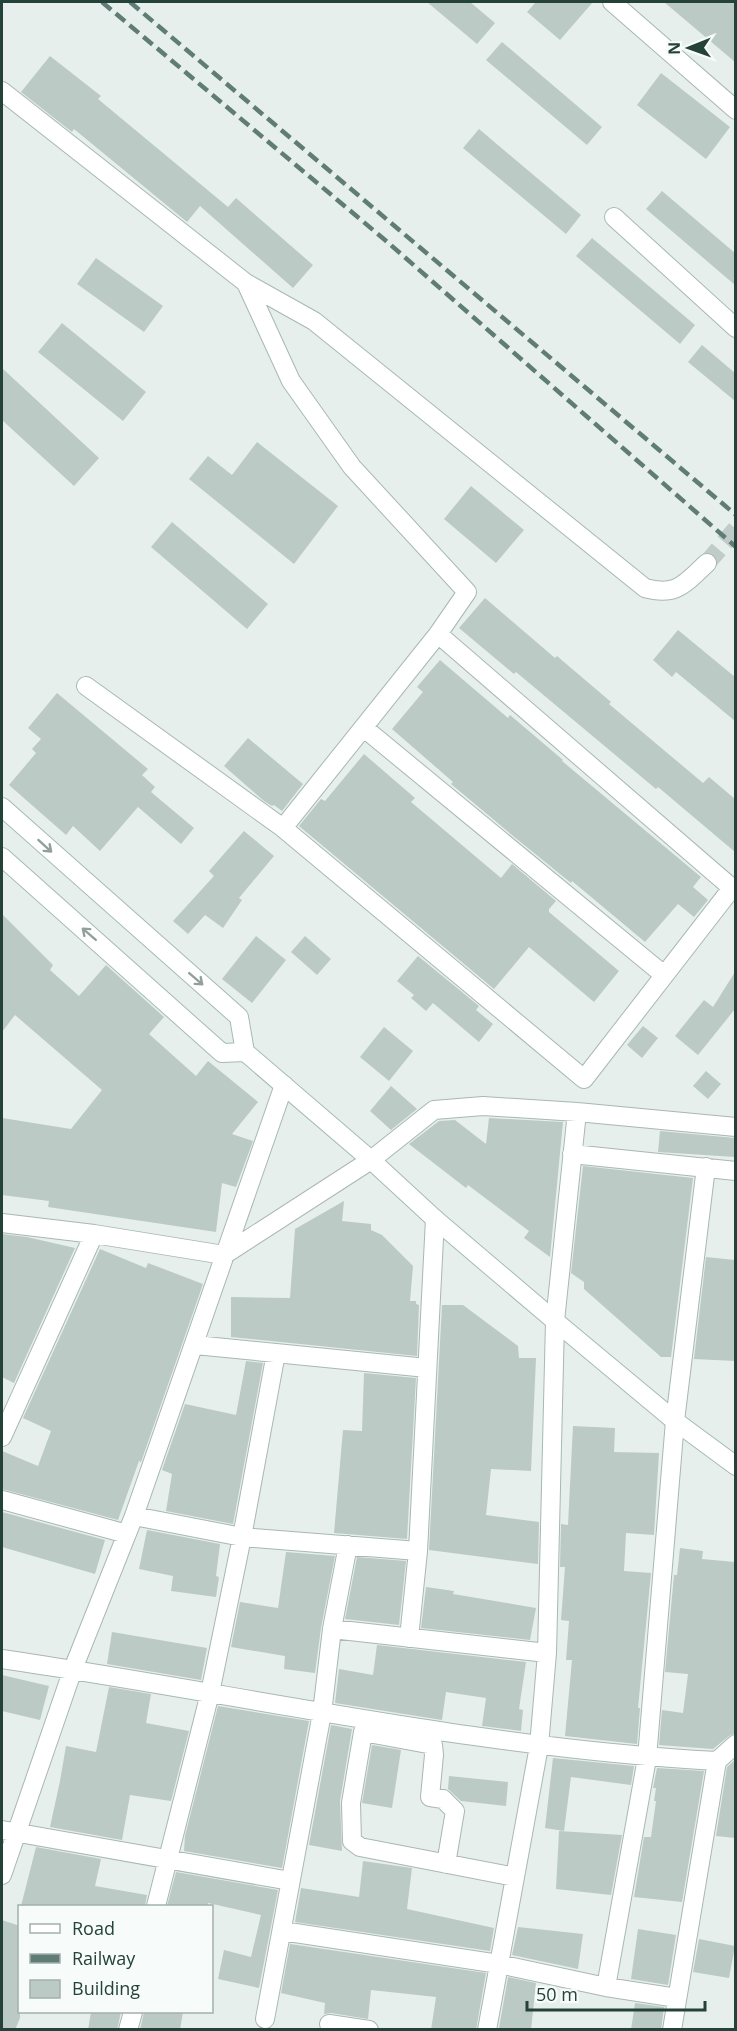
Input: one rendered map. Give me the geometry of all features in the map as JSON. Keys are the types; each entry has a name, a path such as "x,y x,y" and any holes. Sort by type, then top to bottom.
{"street":[{"path":"612,2 735,110"},
{"path":"2,92 246,283 314,321 645,588 662,592 680,588 707,563"},
{"path":"614,217 735,328"},
{"path":"246,283 291,381 345,458 467,592 438,634 283,828"},
{"path":"86,686 283,828 584,1079 732,888 438,634"},
{"path":"364,728 664,975"},
{"path":"2,807 239,1017 245,1052 555,1321 675,1421 735,1466"},
{"path":"2,857 222,1053 245,1052"},
{"path":"2,1875 9,1832 135,1516 284,1085"},
{"path":"2,1223 94,1234 224,1255 371,1160 434,1110 483,1106 577,1112 735,1128"},
{"path":"487,2030 539,1746 547,1653 555,1321 577,1112"},
{"path":"572,1154 735,1171"},
{"path":"606,1987 647,1758 675,1421 706,1167"},
{"path":"409,1638 418,1551 435,1219"},
{"path":"2,1437 94,1234"},
{"path":"195,1345 427,1368"},
{"path":"156,1905 210,1693 276,1353"},
{"path":"2,1500 127,1534"},
{"path":"135,1516 242,1537 418,1551"},
{"path":"265,2019 322,1713 332,1629 348,1545"},
{"path":"332,1629 547,1653"},
{"path":"2,1659 73,1669 322,1713 380,1732 433,1745 430,1797 442,1799 455,1811 446,1864"},
{"path":"515,1877 360,1847 352,1841 351,1803 363,1732 539,1746 647,1758 717,1761"},
{"path":"672,2030 717,1761 735,1744"},
{"path":"9,1832 290,1881"},
{"path":"282,1931 499,1964 606,1987 677,1998"},
{"path":"128,2030 132,2013"},
{"path":"329,2024 369,2030"}],"building":[{"path":"427,2 470,2 495,23 477,44"},
{"path":"536,2 593,2 560,40 527,12"},
{"path":"664,2 735,2 735,62"},
{"path":"502,42 602,127 587,145 486,60"},
{"path":"50,56 101,96 98,99 228,207 236,198 313,265 293,288 200,206 187,222 74,129 72,132 21,92"},
{"path":"661,73 730,127 706,159 637,105"},
{"path":"479,129 581,215 566,234 463,148"},
{"path":"662,191 735,253 735,285 646,209"},
{"path":"592,238 695,325 680,344 576,256"},
{"path":"96,258 163,306 144,332 77,284"},
{"path":"62,323 146,392 123,421 38,352"},
{"path":"702,345 735,373 735,401 688,362"},
{"path":"2,368 99,458 74,486 2,420"},
{"path":"257,442 338,506 294,564 189,479 208,456 232,475"},
{"path":"471,486 524,530 496,563 444,519"},
{"path":"172,522 268,604 247,629 151,547"},
{"path":"485,598 555,658 557,656 611,702 609,704 703,783 709,777 735,799 735,852 658,787 656,789 516,672 514,674 459,628"},
{"path":"678,630 735,677 735,721 676,672 672,677 653,660"},
{"path":"440,660 508,718 510,715 701,877 693,887 708,900 694,917 678,904 645,942 451,784 453,782 392,729 423,692 417,687"},
{"path":"57,693 148,769 142,775 155,787 151,792 194,828 181,844 138,807 100,851 73,826 66,835 9,785 36,753 32,749 41,739 28,728"},
{"path":"248,738 303,784 282,811 264,801 224,766"},
{"path":"364,754 415,798 411,802 501,878 512,864 556,901 549,912 619,971 594,1002 529,947 494,989 299,826 321,799 325,801"},
{"path":"244,831 274,856 239,898 242,900 223,928 205,915 188,934 173,921 214,876 209,871"},
{"path":"2,914 53,965 50,970 79,996 106,965 164,1017 149,1034 196,1076 208,1061 258,1102 232,1134 253,1141 236,1187 222,1183 216,1232 48,1207 49,1201 2,1195 2,1118 71,1129 102,1090 15,1015 2,1032"},
{"path":"256,936 286,960 252,1003 222,979"},
{"path":"305,936 331,959 317,975 291,952"},
{"path":"418,956 479,1006 476,1010 493,1024 479,1042 433,1003 426,1011 411,998 414,995 397,981"},
{"path":"735,972 735,1009 698,1055 675,1036 704,1000 713,1007"},
{"path":"643,1026 658,1038 642,1058 627,1045"},
{"path":"384,1027 413,1051 389,1081 360,1057"},
{"path":"706,1071 721,1084 708,1099 693,1086"},
{"path":"391,1086 417,1109 391,1130 370,1111"},
{"path":"489,1118 563,1122 550,1257 524,1238 529,1231 468,1185 466,1188 409,1144 439,1121 455,1120 486,1144"},
{"path":"660,1131 735,1138 735,1157 658,1152"},
{"path":"583,1166 693,1178 671,1357 661,1357 584,1289 584,1282 571,1273"},
{"path":"344,1201 342,1221 371,1224 371,1230 382,1235 413,1266 410,1301 416,1301 419,1305 417,1356 231,1337 231,1297 290,1298 295,1229"},
{"path":"2,1234 75,1248 14,1383 2,1377"},
{"path":"100,1249 146,1268 148,1263 203,1284 141,1462 139,1461 118,1520 2,1489 2,1451 38,1466 51,1431 23,1418"},
{"path":"706,1257 735,1260 735,1361 694,1359"},
{"path":"442,1305 463,1305 518,1346 519,1358 536,1358 531,1471 491,1469 486,1515 539,1522 538,1564 429,1550"},
{"path":"246,1361 263,1363 233,1524 166,1511 172,1474 162,1470 185,1404 236,1415"},
{"path":"364,1373 416,1378 407,1539 334,1533 343,1430 362,1431"},
{"path":"573,1426 615,1428 614,1452 659,1453 654,1535 626,1533 624,1571 651,1573 638,1708 640,1708 637,1744 565,1736 572,1660 566,1660 569,1621 561,1620 565,1567 560,1567 561,1524 568,1525"},
{"path":"2,1512 105,1540 95,1574 2,1547"},
{"path":"147,1530 220,1544 216,1597 171,1591 173,1576 139,1569"},
{"path":"680,1548 703,1551 702,1559 735,1562 735,1733 713,1749 659,1745 662,1710 683,1713 688,1674 665,1672 674,1575 677,1575"},
{"path":"286,1552 335,1556 315,1673 284,1669 285,1656 231,1647 240,1602 278,1608"},
{"path":"357,1557 406,1561 399,1625 345,1619"},
{"path":"426,1587 454,1591 453,1594 536,1608 530,1640 421,1628"},
{"path":"112,1632 207,1648 201,1680 107,1664"},
{"path":"377,1645 526,1662 519,1709 523,1710 521,1731 482,1726 486,1698 446,1692 442,1720 335,1703 339,1669 373,1675"},
{"path":"2,1675 49,1686 40,1720 2,1711"},
{"path":"109,1687 151,1694 146,1723 189,1731 171,1801 130,1795 122,1840 50,1827 66,1746 96,1752"},
{"path":"218,1706 309,1721 282,1868 184,1851 185,1836"},
{"path":"331,1725 352,1729 340,1801 342,1851 309,1845"},
{"path":"372,1745 401,1750 392,1808 362,1803"},
{"path":"553,1758 634,1766 631,1785 571,1777 564,1831 545,1828"},
{"path":"735,1760 735,1838 716,1836 727,1767"},
{"path":"657,1768 704,1771 682,1902 634,1897 644,1837 651,1837 656,1801 654,1801 656,1788 653,1788"},
{"path":"449,1776 508,1782 506,1806 461,1801 448,1789"},
{"path":"559,1831 622,1835 611,1895 556,1889"},
{"path":"36,1847 101,1859 95,1886 147,1895 145,1905 21,1905"},
{"path":"363,1861 412,1868 407,1909 494,1928 490,1951 295,1922 301,1888 359,1897"},
{"path":"176,1872 278,1890 259,1988 218,1979 224,1950 251,1957 261,1915 208,1903 208,1905 167,1905"},
{"path":"2,1920 18,1925 18,2013 20,2013 20,2018 15,2030 2,2030"},
{"path":"518,1927 583,1934 578,1969 512,1955"},
{"path":"638,1929 676,1935 668,1985 631,1979"},
{"path":"699,1939 735,1946 729,1978 693,1972"},
{"path":"290,1944 486,1973 476,2030 431,2030 436,1997 371,1990 368,2019 324,2014 325,2003 281,1993"},
{"path":"508,1977 536,1983 531,2030 499,2028"},
{"path":"635,2003 664,2007 661,2030 631,2030"},
{"path":"91,2013 121,2013 117,2030 88,2030"},
{"path":"144,2013 183,2013 180,2030 140,2030"}],"tunnel":[{"path":"707,563 736,529"}],"railway":[{"path":"102,2 385,240 736,547"},
{"path":"130,2 736,515"}]}
